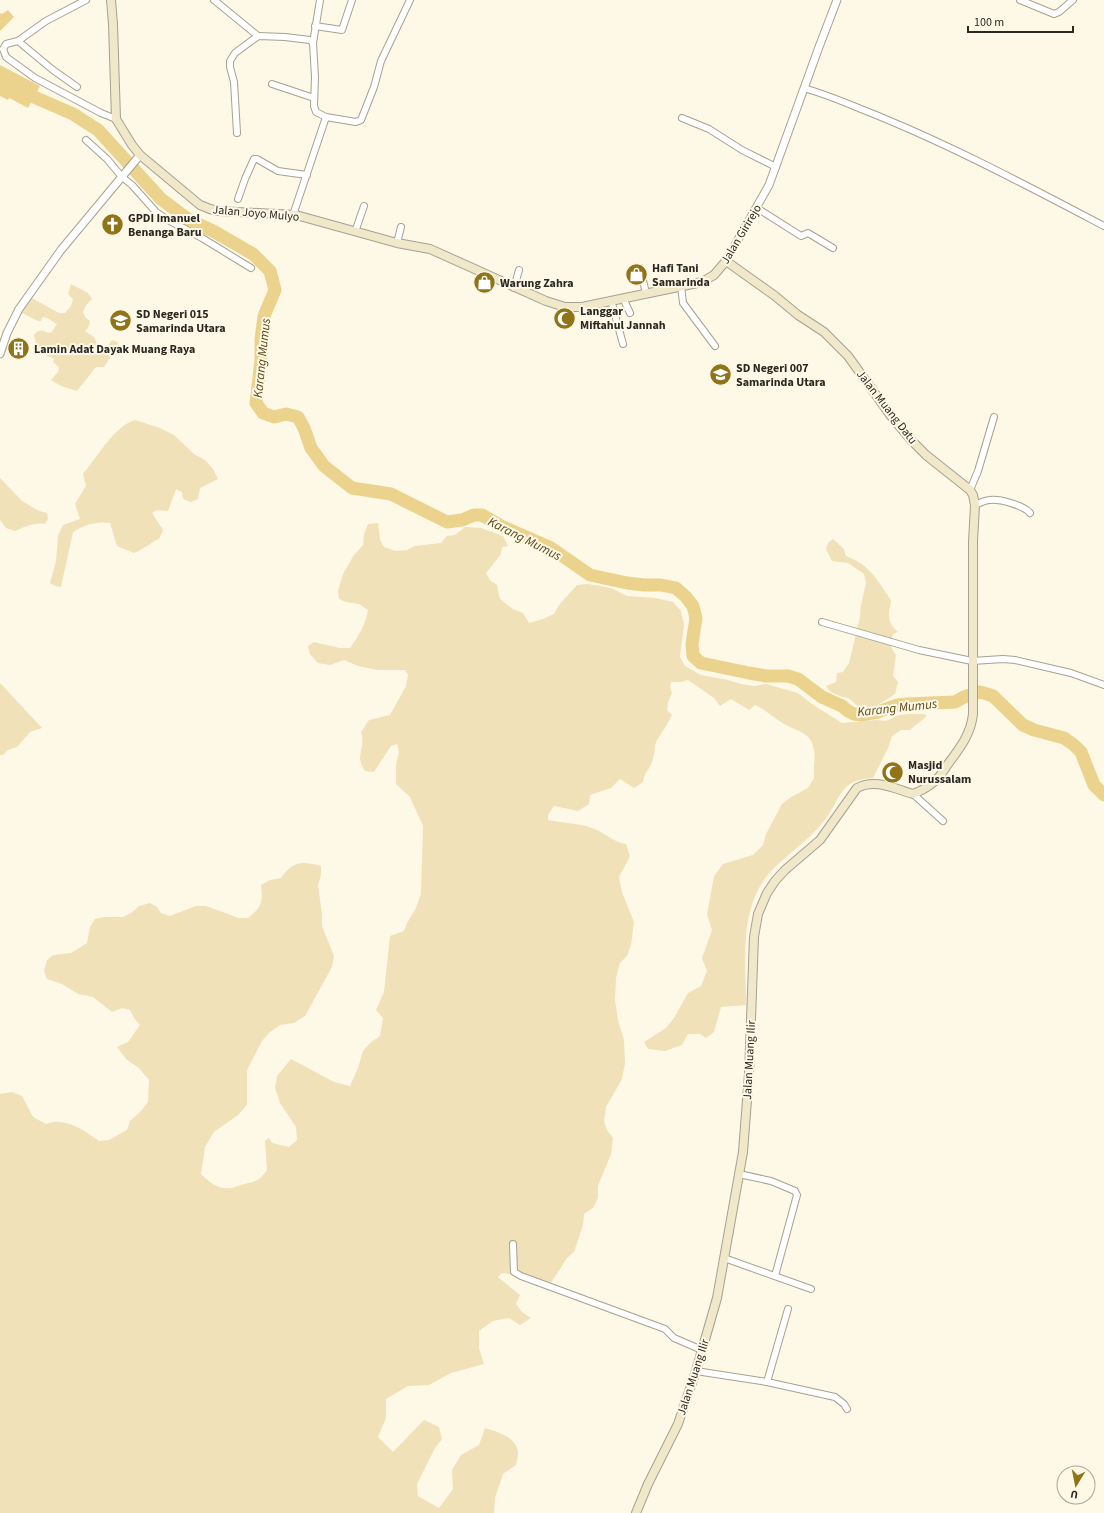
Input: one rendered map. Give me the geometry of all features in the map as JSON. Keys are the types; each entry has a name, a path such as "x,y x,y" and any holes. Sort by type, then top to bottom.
{"main road":[{"name":"Jalan Joyo Mulyo","path":"111,0 116,119 138,157 206,208 304,217 396,243 430,249"},
{"name":"Jalan Girirejo","path":"430,249 514,288 565,307 582,307 706,281 714,275 726,261"},
{"name":"Jalan Muang Datu","path":"726,261 775,296 798,315 824,332 848,356 891,416 911,440 926,455 970,490"},
{"path":"913,794 936,780 961,747 969,734 972,724 973,542 975,506 974,498 970,490"},
{"name":"Jalan Muang Ilir","path":"636,1513 648,1484 678,1424 696,1370 717,1298 743,1152 750,1074 754,937 758,914 766,893 785,870 820,840 857,788 874,783 913,794"}],"street":[{"path":"86,0 46,21 18,40 6,44 4,49 6,57 35,78 101,113 116,119"},
{"path":"214,0 258,36 310,40 313,43"},
{"path":"320,0 313,43 315,77 314,106 316,112 326,117 356,122 361,120 374,87 380,61 410,0"},
{"path":"315,26 342,30 352,0"},
{"name":"Jalan Girirejo","path":"726,261 769,185 837,0"},
{"path":"1020,0 1054,14 1059,12 1073,0"},
{"path":"237,133 234,82 230,68 230,61 235,53 258,36"},
{"path":"18,40 53,70 77,87"},
{"path":"272,84 314,98"},
{"path":"804,88 832,96 917,131 973,158 1104,226"},
{"path":"293,216 326,117"},
{"path":"682,118 709,129 742,150 776,167"},
{"path":"86,140 107,159 156,212 251,268"},
{"path":"0,354 7,333 19,309 61,250 138,157"},
{"path":"238,199 254,159 257,158 278,171 307,175"},
{"path":"355,232 364,206"},
{"path":"756,208 801,236 808,233 833,248"},
{"path":"396,243 401,227"},
{"path":"640,268 646,293"},
{"path":"514,288 520,270"},
{"path":"682,286 682,303 716,346"},
{"path":"624,298 630,314"},
{"path":"611,300 623,344"},
{"path":"970,490 978,471 994,417"},
{"path":"975,506 984,501 995,500 1022,506 1030,513"},
{"path":"822,622 919,650 972,662 1003,659 1015,660 1071,673 1104,685"},
{"path":"913,794 943,821"},
{"path":"739,1174 771,1181 795,1191 796,1195 775,1276"},
{"path":"513,1244 514,1272 665,1329 674,1338 702,1350"},
{"path":"724,1258 811,1289"},
{"path":"767,1382 788,1309"},
{"path":"696,1370 767,1382 835,1397 844,1404 847,1409"}],"shaded area":[{"path":"8,10 14,17 0,31 0,13 2,14"},
{"path":"0,65 40,86 28,108 9,98 8,100 0,96"},
{"path":"71,284 88,293 92,299 86,305 83,312 85,317 90,321 89,326 85,331 94,337 99,348 106,348 112,340 118,342 114,352 104,367 96,367 77,391 61,386 51,380 58,372 59,367 53,362 54,359 46,355 41,355 34,348 36,345 34,335 41,331 48,333 52,332 57,324 43,317 41,321 38,321 20,312 30,297 59,313 65,313 71,306 73,299 68,294"},
{"path":"135,420 160,428 174,435 194,454 205,460 213,469 218,479 200,488 198,499 191,502 183,499 182,492 176,489 168,511 157,510 152,513 163,530 159,539 134,553 117,546 110,523 90,524 73,532 61,587 55,586 50,583 56,561 58,536 63,525 80,519 75,504 86,486 83,474 106,443 127,423"},
{"path":"0,478 22,501 39,511 47,513 48,519 45,524 33,524 15,531 6,528 0,520"},
{"path":"378,523 380,540 384,547 396,551 407,550 415,546 441,543 447,536 455,535 465,527 481,528 503,536 508,546 502,547 501,554 486,573 490,580 497,585 500,599 513,609 523,613 529,623 554,614 559,605 577,585 596,585 613,589 627,596 656,598 673,602 681,611 684,625 680,657 685,666 701,675 754,686 766,684 798,693 812,704 842,723 877,720 886,721 899,715 909,714 927,715 910,730 901,730 892,736 888,748 873,778 862,779 847,786 830,813 818,828 773,869 762,883 754,899 746,933 746,1005 721,1007 714,1032 706,1038 700,1034 688,1034 682,1045 665,1051 648,1049 644,1042 666,1028 674,1018 688,993 701,986 707,971 702,958 712,930 707,915 714,876 723,864 753,855 763,845 766,834 782,804 791,797 808,788 814,778 814,754 811,741 805,734 784,724 755,705 749,710 731,699 720,706 714,698 688,680 671,682 670,687 672,693 668,702 667,710 672,715 656,742 653,759 643,782 634,788 620,779 611,788 590,795 589,804 578,811 554,806 548,815 548,820 587,826 616,841 626,844 630,856 619,877 622,892 634,922 631,945 627,956 620,963 616,978 615,1000 618,1020 624,1040 625,1063 622,1079 606,1107 604,1121 607,1130 613,1138 611,1154 598,1186 598,1198 593,1208 584,1214 583,1225 574,1252 567,1258 549,1286 519,1275 502,1273 498,1277 520,1295 516,1304 522,1312 531,1318 520,1325 509,1318 493,1321 479,1331 479,1348 484,1364 451,1373 429,1385 408,1386 386,1399 386,1418 378,1437 393,1452 424,1420 439,1427 442,1439 435,1448 417,1484 418,1496 439,1508 453,1489 452,1470 461,1455 479,1445 485,1428 506,1436 514,1442 517,1447 518,1452 516,1465 503,1474 495,1498 494,1513 0,1513 0,1094 12,1092 22,1096 33,1117 46,1124 64,1122 80,1128 99,1141 109,1140 127,1130 130,1121 148,1102 149,1080 139,1068 127,1060 117,1047 128,1042 140,1025 130,1010 122,1008 112,1012 93,997 78,994 62,984 47,979 44,971 47,960 53,955 71,953 87,943 90,927 95,919 104,917 123,917 131,913 139,906 150,903 157,907 161,913 170,916 196,906 206,906 239,918 248,918 259,907 262,896 261,885 270,880 281,878 285,872 294,865 308,863 321,866 321,875 318,885 322,926 334,956 332,967 305,1016 294,1023 280,1025 270,1032 262,1041 247,1070 247,1105 238,1115 214,1132 205,1147 201,1174 211,1183 223,1188 234,1188 242,1184 255,1181 262,1176 267,1170 265,1141 269,1138 272,1143 289,1147 297,1140 296,1127 280,1103 275,1088 277,1076 291,1059 334,1082 350,1086 358,1068 363,1051 371,1042 380,1036 383,1018 376,1010 384,992 390,936 404,931 415,910 421,894 423,826 410,797 396,784 396,765 399,752 397,744 391,746 374,772 365,771 361,764 360,758 362,742 361,732 369,720 390,715 406,686 408,675 405,670 377,670 358,666 344,660 330,665 318,663 310,654 308,646 314,642 340,648 350,648 359,635 364,625 368,610 359,604 346,602 339,599 338,591 343,574 354,555 363,545 364,534 368,524"},
{"path":"833,539 844,549 846,556 859,562 870,571 891,601 889,619 898,632 893,634 891,642 896,655 893,676 898,682 895,694 873,707 868,708 858,706 852,700 833,693 826,686 836,682 837,673 843,672 849,663 866,583 864,574 848,563 832,561 826,549 828,543"},
{"path":"0,683 42,728 30,732 17,747 8,750 3,755 0,755"}],"waterway":[{"name":"Karang Mumus","path":"34,97 73,114 98,130 161,199 189,220 213,231 253,254 270,271 275,290 264,316 256,403 263,413 274,417 286,414 298,417 304,428 311,448 324,466 352,488 391,494 447,522 462,520 474,515 482,515 501,526 551,548 590,575 627,583 661,585 676,588 693,606 696,618 692,644 693,656 701,663 766,676 788,676 798,679 822,697 842,706 854,714 861,715 878,712 897,705 955,702 964,697 980,692 993,696 1023,725 1034,730 1064,738 1074,745 1081,752 1094,785 1104,795"}],"place":[{"name":"GPDI Imanuel Benanga Baru","path":"112,225"},
{"name":"Hafi Tani Samarinda","path":"636,275"},
{"name":"Warung Zahra","path":"484,283"},
{"name":"Langgar Miftahul Jannah","path":"564,318"},
{"name":"SD Negeri 015 Samarinda Utara","path":"121,321"},
{"name":"Lamin Adat Dayak Muang Raya","path":"19,349"},
{"name":"SD Negeri 007 Samarinda Utara","path":"720,375"},
{"name":"Masjid Nurussalam","path":"892,772"}]}
